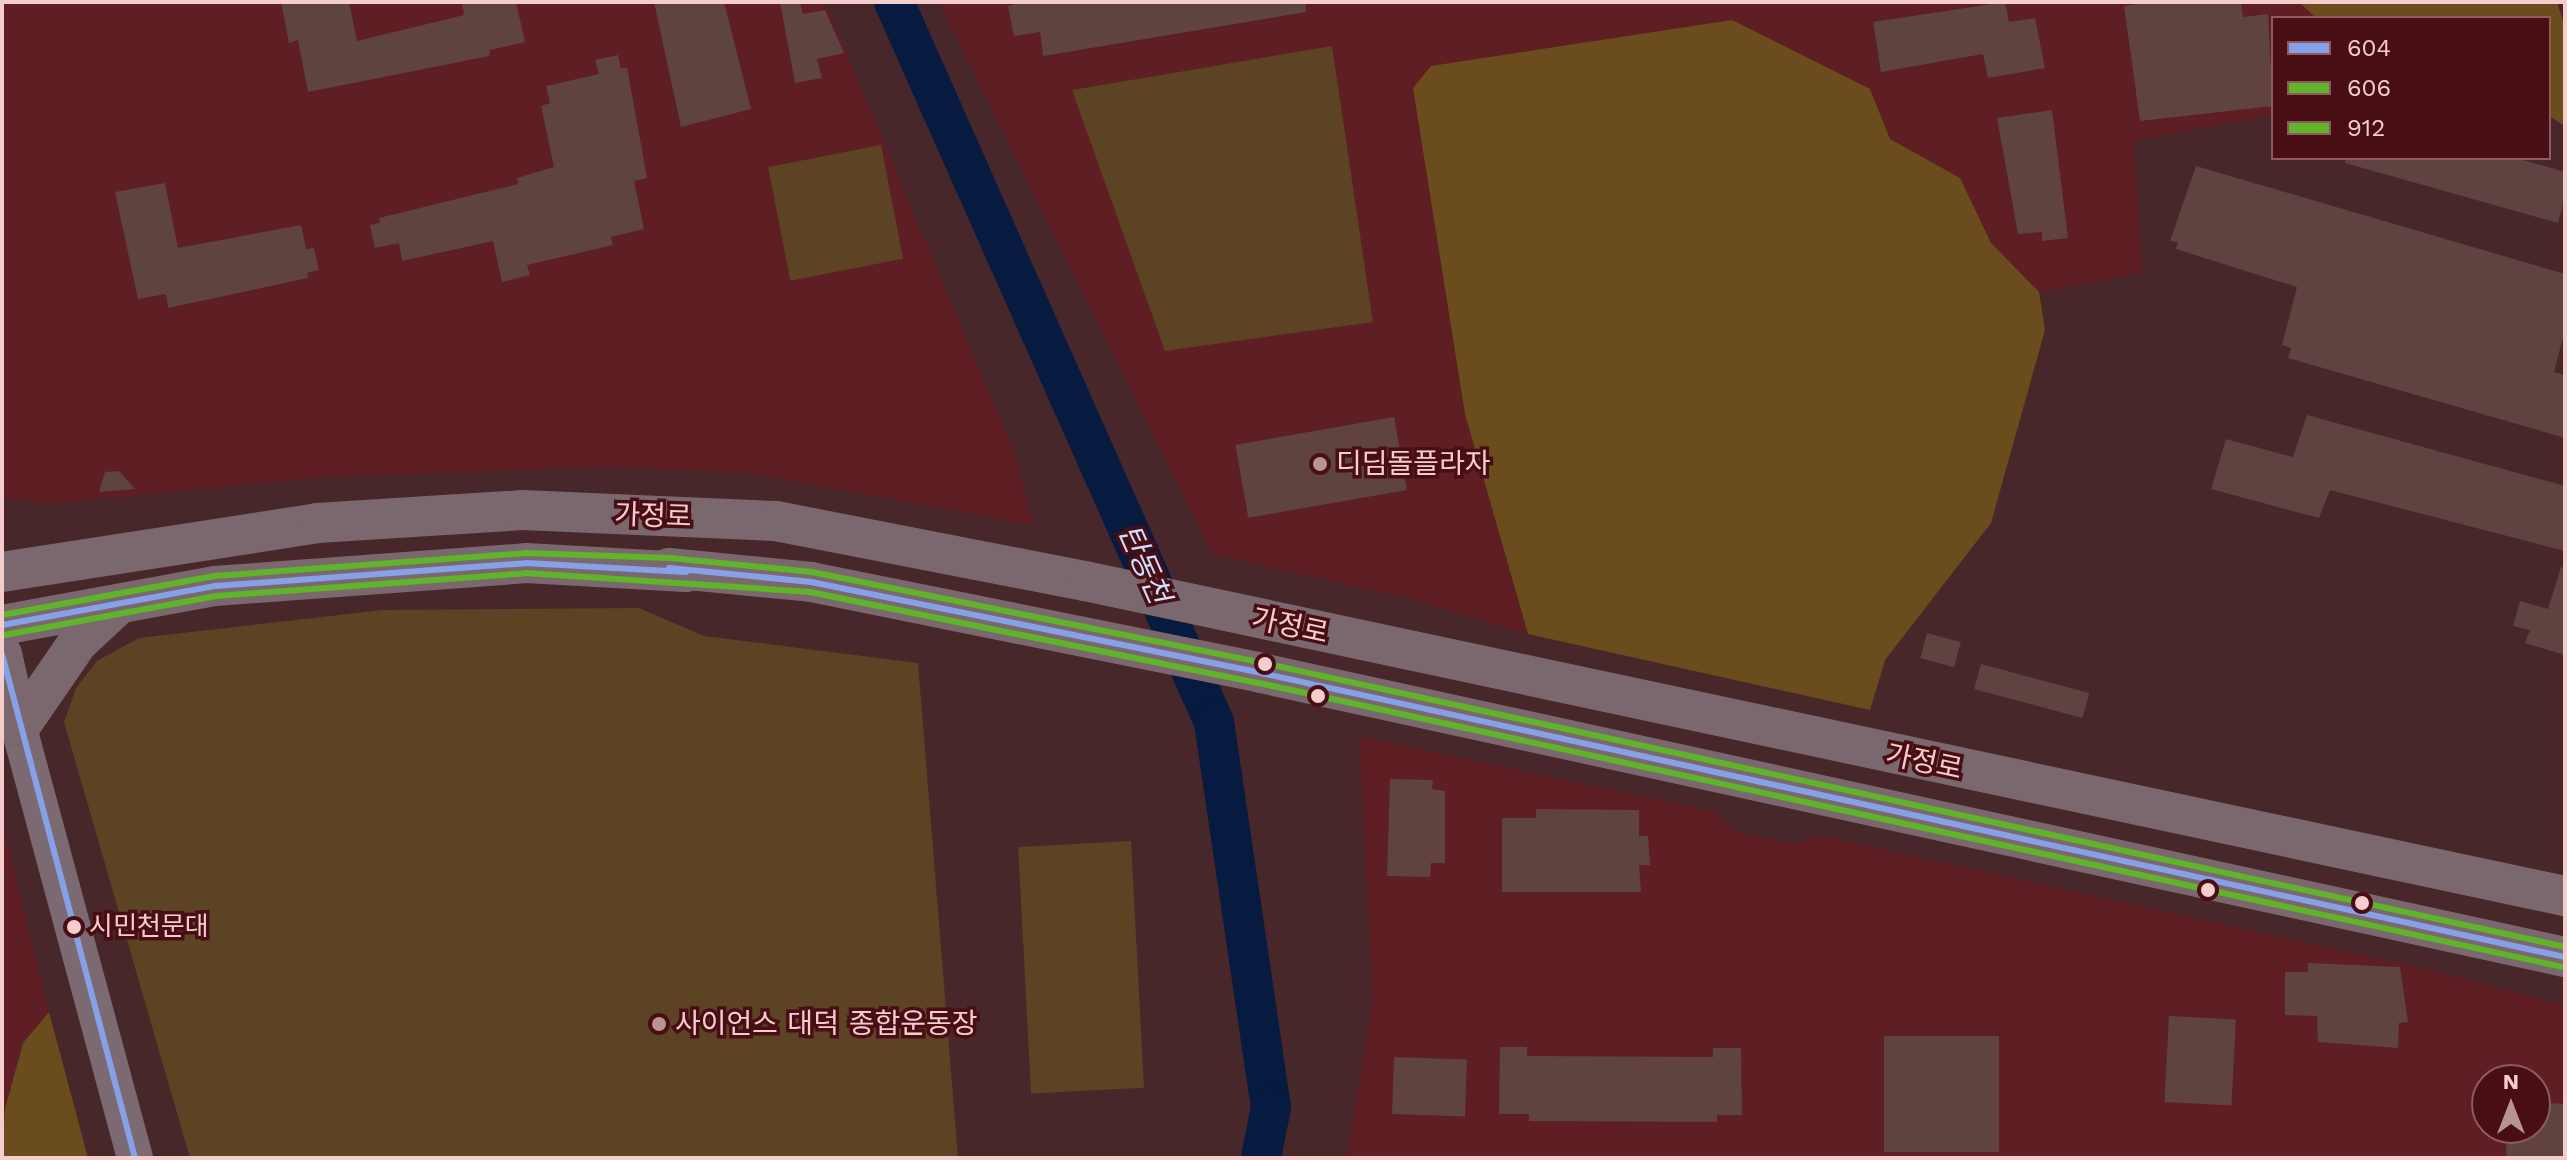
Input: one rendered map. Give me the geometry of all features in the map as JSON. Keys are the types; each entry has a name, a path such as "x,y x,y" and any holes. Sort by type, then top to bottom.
{"main road":[{"name":"가정로","path":"2,572 317,523 522,510 776,521 1085,581 2565,896"},
{"name":"가정로","path":"2,625 265,580 526,563 686,572 669,568 811,582 1261,673 2565,957"},
{"path":"11,721 78,642 119,604"},
{"path":"2,654 11,721 135,1158"}],"shaded area":[{"path":"2,2 825,2 1015,455 1033,525 748,473 607,467 327,477 46,504 2,498"},
{"path":"939,2 2299,2 2314,16 2271,16 2271,115 2133,141 2143,273 2039,292 1991,244 1960,178 1890,139 1870,89 1413,88 1465,414 1528,634 1405,598 1212,554"},
{"path":"2299,2 2557,2 2565,27 2565,126 2551,117 2551,16 2314,16"},
{"path":"1732,20 1870,89 1890,139 1960,178 1991,243 2039,292 2045,330 1991,523 1885,660 1870,710 1528,634 1465,414 1413,88 1431,66"},
{"path":"1332,46 1373,322 1165,351 1072,90"},
{"path":"881,145 903,259 790,281 768,167"},
{"path":"639,608 704,636 918,663 958,1158 190,1158 64,722 76,688 97,661 139,638 383,610"},
{"path":"1359,736 1716,812 1733,831 1795,844 1819,835 2431,970 2565,1005 2565,1158 1346,1158 1373,1001"},
{"path":"2,821 49,1012 22,1043 2,1123"},
{"path":"1131,841 1144,1088 1031,1094 1018,847"},
{"path":"49,1012 88,1158 2,1158 5,1109 23,1043"}],"building":[{"path":"281,2 349,2 357,41 464,15 462,2 516,2 525,42 490,50 489,56 308,92 298,40 289,43"},
{"path":"654,2 724,2 751,109 681,127"},
{"path":"780,2 800,2 803,14 825,10 844,53 817,59 822,78 795,83"},
{"path":"1023,2 1306,2 1306,12 1043,56 1040,32 1014,36 1008,6"},
{"path":"2005,2 2009,22 2035,18 2045,68 1988,78 1983,54 1881,72 1873,22"},
{"path":"2149,2 2241,2 2243,17 2268,14 2271,106 2140,121 2124,6"},
{"path":"618,55 621,69 627,67 647,178 634,181 644,229 611,237 613,245 527,265 530,275 502,282 493,241 402,261 399,243 375,248 370,225 380,223 379,218 518,184 517,178 554,167 541,106 550,103 546,86 599,74 595,60"},
{"path":"2052,110 2068,238 2042,241 2042,232 2018,234 1997,118"},
{"path":"2346,160 2523,160 2565,172 2565,197 2558,223 2345,163"},
{"path":"2196,166 2565,274 2565,330 2554,372 2565,375 2565,438 2288,358 2291,348 2282,345 2297,287 2176,249 2178,242 2170,241"},
{"path":"165,183 178,248 301,225 306,249 314,248 319,270 307,273 308,278 168,308 166,294 138,299 115,192"},
{"path":"2307,415 2565,486 2565,551 2330,490 2319,518 2211,489 2226,439 2293,457"},
{"name":"디딤돌플라자","path":"1394,417 1407,490 1248,518 1235,445"},
{"path":"119,471 135,489 99,492 105,472"},
{"path":"2561,567 2565,568 2565,655 2525,643 2530,630 2513,626 2520,601 2548,609"},
{"path":"1927,633 1961,642 1954,667 1920,658"},
{"path":"1981,664 2089,693 2082,718 1974,689"},
{"path":"1390,779 1433,780 1432,789 1445,791 1445,863 1431,863 1430,877 1387,876"},
{"path":"1536,809 1639,810 1639,836 1648,836 1650,865 1639,865 1641,892 1502,892 1502,818 1536,818"},
{"path":"2308,963 2400,967 2408,1022 2399,1023 2398,1048 2318,1042 2317,1016 2285,1015 2285,972 2308,972"},
{"path":"2169,1016 2236,1020 2231,1105 2164,1102"},
{"path":"1884,1036 1999,1036 1999,1152 1884,1152"},
{"path":"1500,1047 1527,1047 1527,1056 1713,1057 1713,1048 1741,1048 1742,1115 1717,1115 1717,1122 1529,1121 1529,1114 1499,1114"},
{"path":"1394,1057 1467,1060 1465,1117 1392,1114"},
{"path":"2551,1103 2565,1104 2565,1158 2506,1158 2506,1144 2551,1144"}],"waterway":[{"name":"탄동천","path":"894,2 1214,722 1271,1107 1261,1158"}],"transit line":[{"name":"912","path":"2,615 214,576 525,553 670,558 812,572 1263,663 2565,947"},
{"name":"604","path":"2,625 215,586 526,563 686,572 669,568 811,582 1261,673 2565,957"},
{"name":"606","path":"4,635 216,596 526,573 810,592 1259,683 2563,967"},
{"name":"604","path":"2,654 135,1158"}],"place":[{"name":"디딤돌플라자","path":"1320,464"},
{"name":"시민천문대","path":"74,927"},
{"name":"사이언스 대덕 종합운동장","path":"659,1024"}]}
